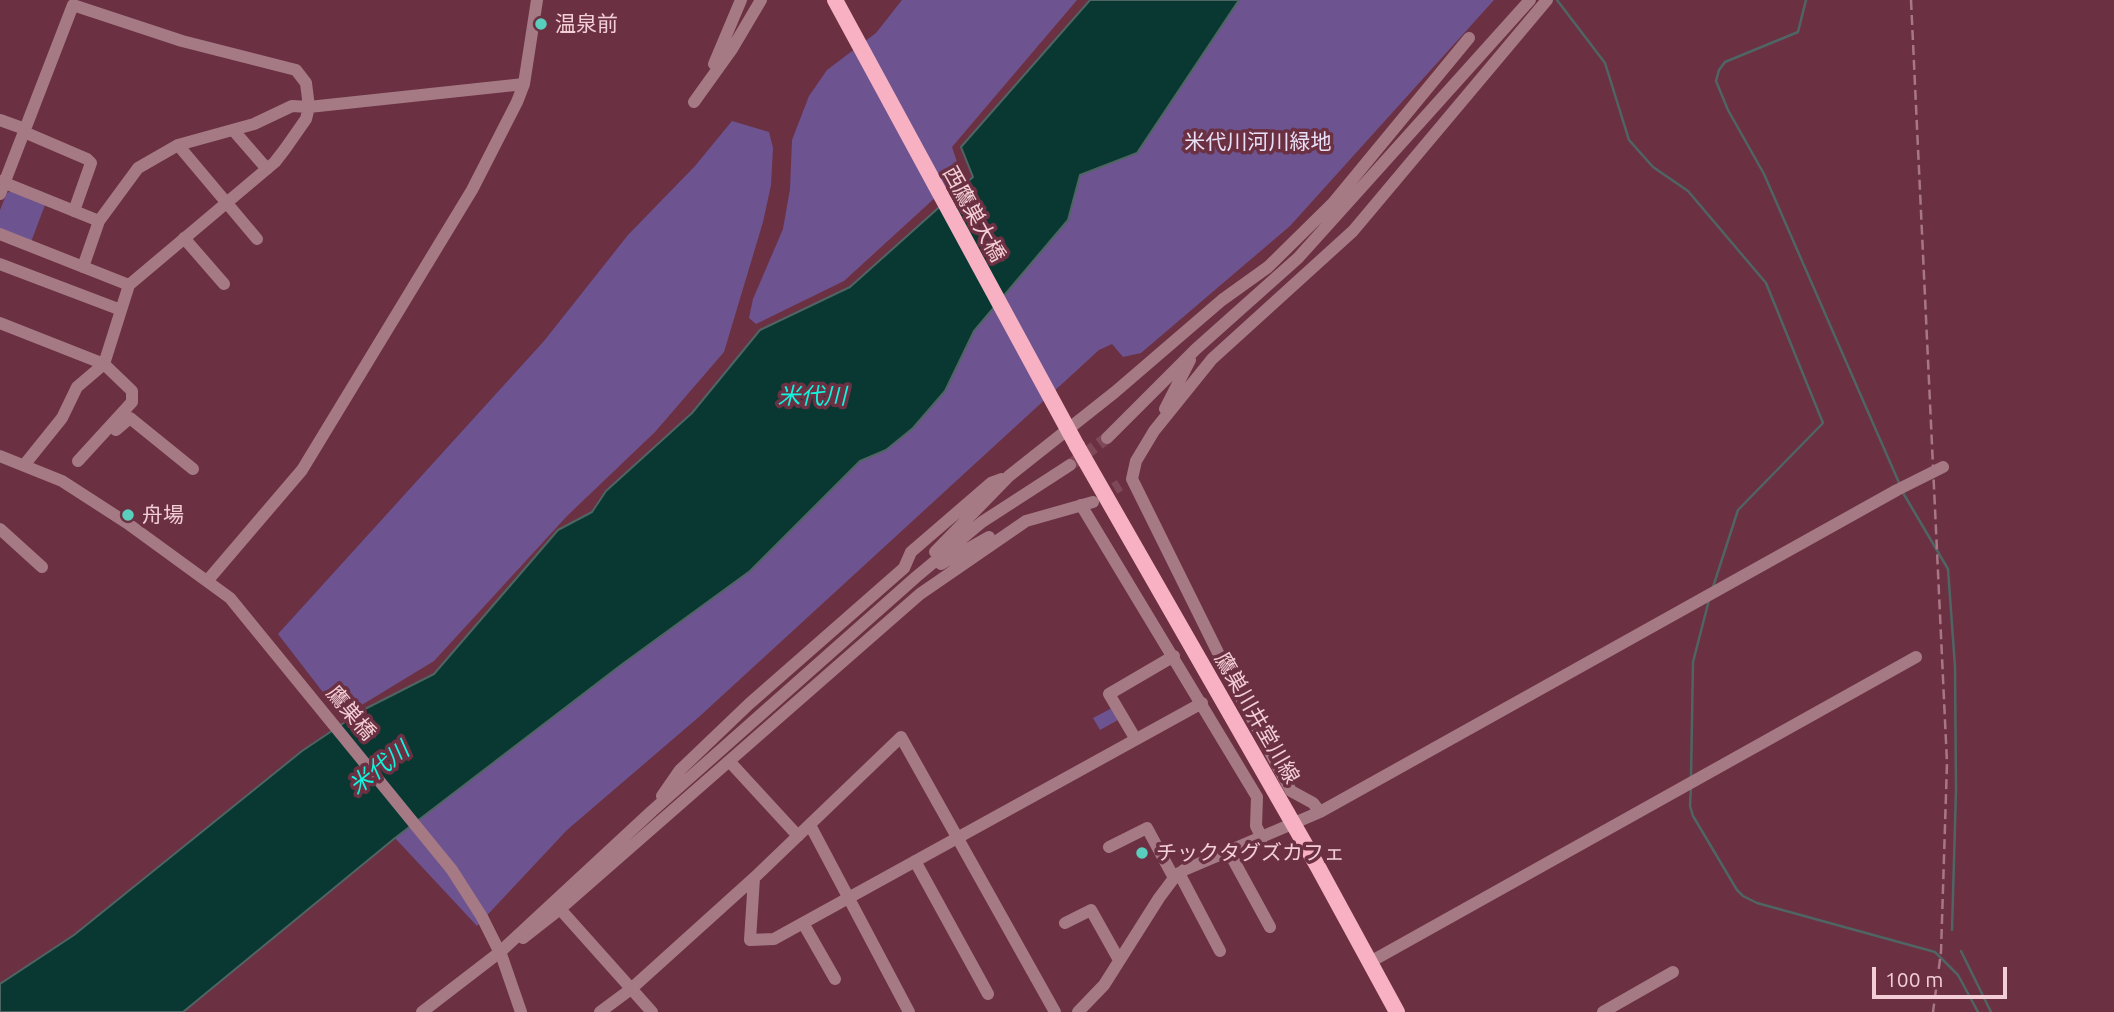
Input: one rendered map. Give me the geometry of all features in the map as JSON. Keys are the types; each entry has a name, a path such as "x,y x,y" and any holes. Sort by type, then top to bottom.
{"main road":[{"name":"西鷹巣大橋","path":"835,0 1077,446"},
{"name":"鷹巣川井堂川線","path":"1077,446 1294,825 1397,1012"}],"street":[{"path":"208,580 302,470 347,400 472,190 524,84 537,0"},
{"path":"741,0 710,75 694,102 732,48 761,0"},
{"path":"1107,438 1196,349 1298,258 1341,214 1499,31 1530,0"},
{"path":"1154,431 1223,346 1340,245 1362,221 1547,0"},
{"path":"25,464 61,418 77,387 104,364 130,285 267,169 306,119 309,107 306,83 296,70 182,41 73,5 1,186 99,221"},
{"path":"916,578 931,557 1009,476 1115,392 1222,299 1268,267 1333,203 1469,38"},
{"path":"83,267 99,221 138,168 178,145 234,131 292,106 309,107 524,84"},
{"path":"0,120 91,163 74,211"},
{"path":"234,131 267,169"},
{"path":"178,145 257,239"},
{"path":"0,234 130,285"},
{"path":"184,238 224,284"},
{"path":"0,264 121,310"},
{"path":"0,323 104,364 132,391 132,402 62,481"},
{"path":"1196,349 1126,482 1291,791 1313,803 1320,812"},
{"path":"78,461 130,418 193,469"},
{"name":"鷹巣橋","path":"0,456 62,481 208,580 244,613 452,870 499,951 521,1012"},
{"path":"422,1012 499,951 652,811 982,522 1070,465"},
{"path":"1078,1012 1104,985 1177,876 1203,861 1320,812 1897,490 1943,467"},
{"path":"652,811 680,770 750,704 904,568 911,552 991,483 1009,476"},
{"path":"916,578 1009,526 1087,503 1257,797 1256,825 1262,838"},
{"path":"499,951 561,909 920,594 1026,521"},
{"path":"0,529 41,567"},
{"path":"1135,738 1109,694 1174,656"},
{"path":"1370,962 1916,657"},
{"path":"754,878 750,940 774,939 1202,703"},
{"path":"600,1012 631,989 754,878 901,737 1055,1012"},
{"path":"729,761 798,836"},
{"path":"810,825 909,1012"},
{"path":"1109,847 1147,828 1220,951"},
{"path":"1229,852 1270,927"},
{"path":"915,862 988,994"},
{"path":"561,909 652,1012"},
{"path":"1065,923 1091,910 1119,960"},
{"path":"803,923 835,979"},
{"path":"1603,1012 1674,972"}],"green space":[{"path":"902,0 1077,0 952,147 961,174 844,281 756,324 749,318 753,299 783,229 790,189 792,140 809,96 827,70 876,33"},
{"name":"米代川河川緑地","path":"1239,0 1494,0 1290,226 1141,353 1123,357 1112,344 1099,350 700,716 567,830 477,926 395,838 621,665 750,571 860,461 886,450 945,391 974,331 1068,220 1080,175 1137,153"},
{"path":"732,121 769,132 773,148 771,185 763,222 724,352 655,432 567,516 434,661 342,717 278,634 544,341 628,235 695,166"},
{"path":"11,191 45,205 31,242 0,231 0,210 7,193"},
{"path":"1112,708 1118,720 1100,730 1093,718"}],"water":[{"name":"米代川","path":"1090,0 1239,0 1137,153 1080,175 1068,220 974,331 945,391 913,428 886,450 860,461 750,571 621,665 395,838 183,1012 0,1012 0,984 74,935 302,751 363,710 434,674 558,530 592,512 606,491 692,413 760,330 850,287 973,177 961,147"}],"waterway":[{"path":"1557,0 1605,63 1629,140 1653,167 1688,191 1766,283 1823,423 1738,510 1713,587"},
{"path":"1806,0 1798,32 1725,62 1716,81 1728,110 1764,174 1900,485"},
{"path":"1902,491 1948,569 1955,667 1956,790 1952,930"},
{"path":"1691,777 1693,662 1709,600"},
{"path":"1691,787 1690,806 1693,816 1743,896 1757,903 1935,952 1958,975 1978,1012"},
{"path":"1961,951 1991,1012"}],"tunnel":[{"path":"1070,465 1107,438"},
{"path":"1099,498 1120,485"}],"railway":[{"path":"1911,0 1947,763 1941,952 1933,1012"}],"place":[{"name":"温泉前","path":"541,24"},
{"name":"舟場","path":"128,515"},
{"name":"チックタグズカフェ","path":"1142,853"}]}
